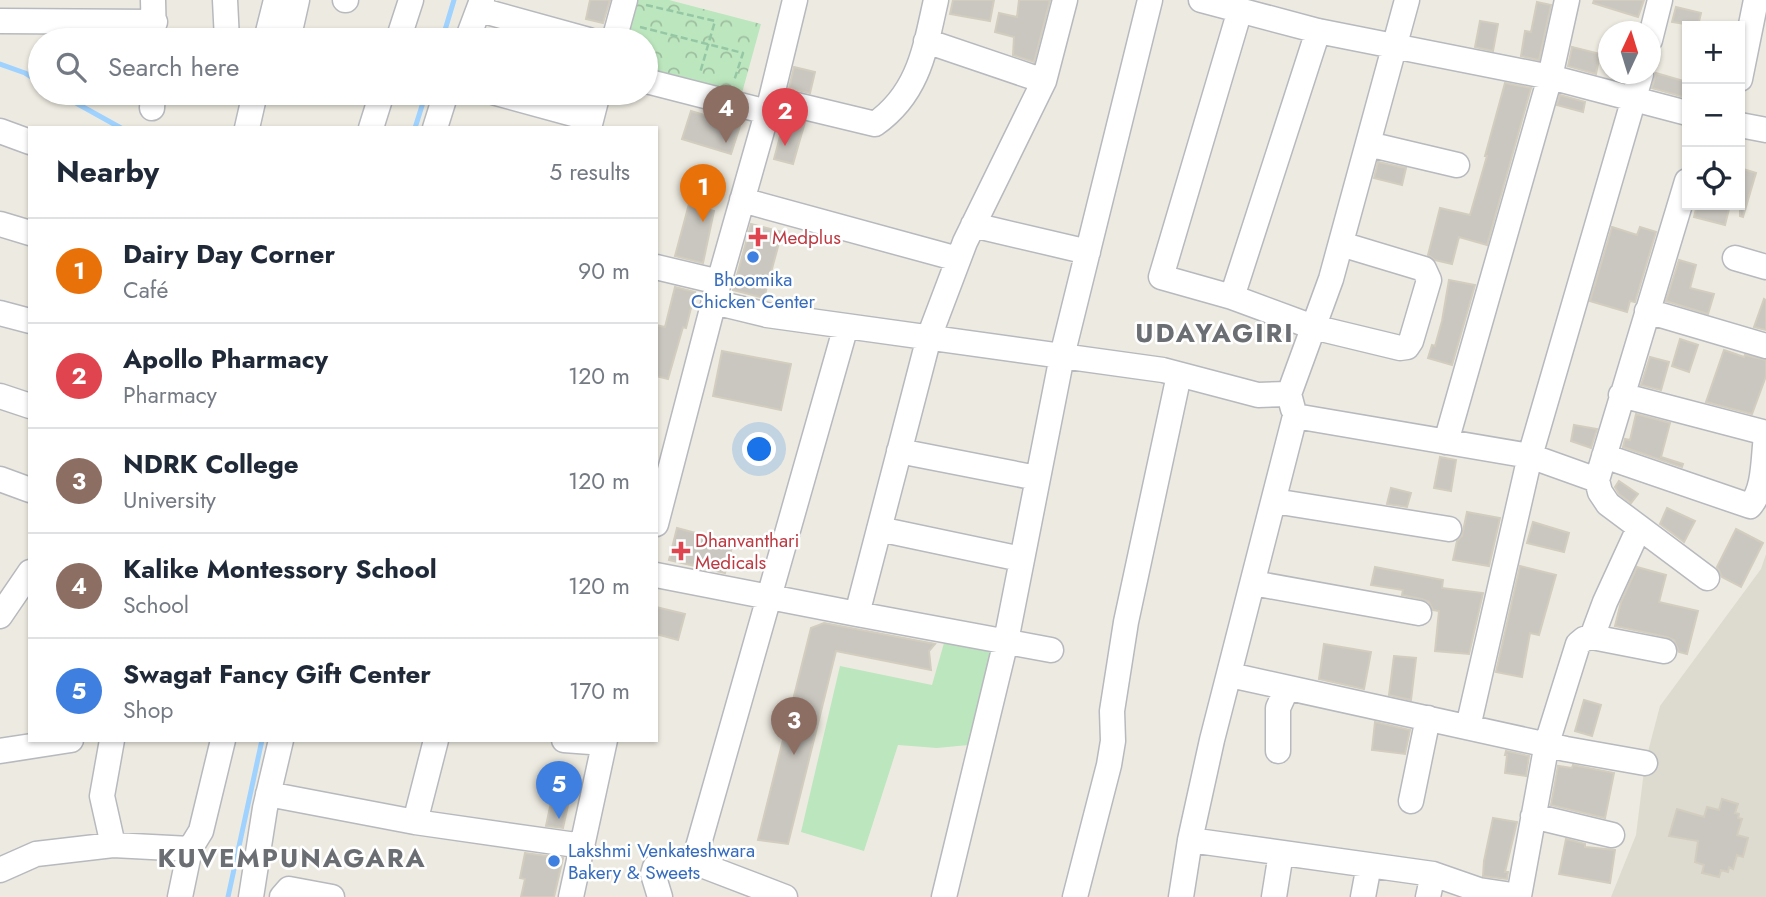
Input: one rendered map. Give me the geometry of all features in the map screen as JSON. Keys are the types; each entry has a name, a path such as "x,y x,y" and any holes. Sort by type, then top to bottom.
{"street":[{"path":"225,0 226,28"},
{"path":"269,28 276,0"},
{"path":"291,28 297,0"},
{"path":"402,28 411,0"},
{"path":"658,510 664,466 769,105 795,0"},
{"path":"658,83 875,124 888,115 917,75 936,0"},
{"path":"857,614 929,337 973,225 1044,81 1065,0"},
{"path":"944,897 1006,640 1062,356 1150,0"},
{"path":"1201,0 1234,6 1318,31 1550,77 1682,112"},
{"path":"1181,897 1190,840 1212,740 1274,501 1292,405 1408,0"},
{"path":"1446,442 1550,77 1567,0"},
{"path":"1655,21 1660,0"},
{"path":"1745,54 1756,0"},
{"path":"472,28 481,5 552,28"},
{"path":"1234,6 1161,277 1232,297 1314,327 1400,348 1407,347 1429,280 1428,274 1424,269 1340,244"},
{"path":"622,28 634,8"},
{"path":"0,21 154,21"},
{"path":"1232,297 1318,31"},
{"path":"926,41 1044,81"},
{"path":"1468,727 1530,456 1638,84"},
{"path":"247,126 252,105"},
{"path":"372,126 378,105"},
{"path":"436,126 442,105"},
{"path":"534,105 590,123 595,105"},
{"path":"1745,126 1766,130"},
{"path":"0,131 28,141"},
{"path":"1368,144 1457,164"},
{"path":"1682,197 1597,480 1600,492 1608,504 1707,578"},
{"path":"742,200 958,259"},
{"path":"0,224 28,232"},
{"path":"973,225 1088,252"},
{"path":"1735,258 1766,267"},
{"path":"658,268 767,315 1179,375 1446,442 1530,456 1597,480"},
{"path":"1647,311 1766,346"},
{"path":"0,313 28,320"},
{"path":"785,897 705,866 699,860 698,847 846,326"},
{"path":"1074,897 1109,765 1113,741 1112,710 1126,622 1179,375"},
{"path":"1604,456 1750,506 1755,501 1766,434 1621,395"},
{"path":"0,396 28,405"},
{"path":"899,451 1037,478"},
{"path":"0,479 28,489"},
{"path":"1274,501 1448,529"},
{"path":"1592,637 1639,528"},
{"path":"879,529 1021,559"},
{"path":"658,575 1051,650"},
{"path":"0,616 16,580"},
{"path":"1253,583 1419,613"},
{"path":"1190,840 1369,865 1430,886 1519,897 1546,743 1578,644 1592,637 1664,652"},
{"path":"1230,676 1566,749 1645,763"},
{"path":"1278,751 1278,708 1287,688"},
{"path":"1411,800 1428,718"},
{"path":"0,751 58,742"},
{"path":"112,742 102,796 113,845"},
{"path":"180,897 190,849 201,831 223,742"},
{"path":"251,897 268,793 281,742"},
{"path":"415,822 435,742"},
{"path":"571,897 604,742"},
{"path":"268,793 415,822 583,846"},
{"path":"1533,816 1612,835"},
{"path":"0,870 36,854 113,845 190,849"},
{"path":"1274,897 1281,853"},
{"path":"660,897 653,874 655,867 660,863 699,860"},
{"path":"1363,897 1369,865"},
{"path":"282,897 289,889 332,897"}],"path":[{"path":"634,8 646,4 715,21 701,73 690,71"},
{"path":"658,32 743,53 735,81 724,79"}],"shaded area":[{"path":"1766,554 1766,897 1611,897 1636,835 1645,763 1660,706 1761,569"}],"green space":[{"path":"637,0 669,0 761,24 742,93 658,72 658,28 629,28"},
{"path":"946,636 998,646 979,744 937,748 898,745 864,851 801,832 840,666 932,685"}],"building":[{"path":"590,0 610,0 603,23 586,19"},
{"path":"953,0 994,0 990,21 950,14"},
{"path":"1019,0 1050,0 1034,62 1013,55 1014,37 995,32 999,13 1017,17"},
{"path":"1594,0 1644,0 1638,17 1593,3"},
{"path":"1537,2 1551,5 1539,60 1521,56 1525,31 1531,32"},
{"path":"1676,7 1701,13 1699,21 1672,22"},
{"path":"1480,21 1498,24 1493,51 1475,47"},
{"path":"1572,47 1598,54 1596,74 1568,66"},
{"path":"794,67 815,72 810,93 789,88"},
{"path":"1661,74 1682,81 1682,97 1652,88 1653,84 1661,84"},
{"path":"1505,83 1531,88 1487,245 1459,237 1452,264 1435,260 1428,255 1440,208 1470,215"},
{"path":"1560,95 1585,102 1583,112 1557,105"},
{"path":"691,111 740,126 731,154 682,139"},
{"path":"785,118 805,122 793,164 774,159"},
{"path":"1378,162 1406,168 1402,185 1374,178"},
{"path":"1745,170 1756,173 1743,217 1740,216 1740,210 1745,210"},
{"path":"689,204 714,211 703,263 675,256"},
{"path":"1696,210 1729,210 1725,225 1694,217"},
{"path":"751,224 782,232 764,298 733,290"},
{"path":"1612,227 1637,235 1640,227 1656,232 1635,302 1630,301 1627,312 1590,301"},
{"path":"1679,260 1696,265 1690,288 1714,294 1708,314 1666,301"},
{"path":"1449,280 1475,285 1452,365 1428,358 1432,345 1435,346 1442,321"},
{"path":"675,287 695,292 668,379 658,376 658,325 665,327"},
{"path":"1764,299 1766,300 1766,330 1754,327"},
{"path":"1680,339 1698,345 1689,372 1672,366"},
{"path":"1724,350 1744,357 1745,355 1766,360 1766,376 1752,414 1706,402"},
{"path":"722,351 791,364 781,410 713,396"},
{"path":"1650,357 1669,362 1661,390 1641,385"},
{"path":"1636,414 1670,423 1661,457 1683,464 1682,467 1623,447 1625,439 1630,440"},
{"path":"1574,425 1597,429 1591,448 1571,441"},
{"path":"1440,457 1456,460 1451,491 1434,488"},
{"path":"1619,481 1638,494 1631,503 1619,494 1615,487"},
{"path":"1391,488 1411,493 1407,507 1387,504"},
{"path":"1667,508 1695,521 1684,542 1660,524"},
{"path":"1467,512 1500,518 1489,566 1453,560"},
{"path":"1533,522 1569,533 1564,552 1527,543"},
{"path":"677,528 733,543 725,573 669,560"},
{"path":"1736,529 1763,543 1741,587 1722,577 1717,567"},
{"path":"1520,566 1556,575 1539,635 1530,633 1522,677 1496,672"},
{"path":"1375,567 1443,580 1442,588 1483,593 1469,654 1435,651 1439,611 1433,610 1429,602 1402,595 1403,590 1371,585"},
{"path":"1637,567 1666,575 1659,602 1698,611 1687,654 1679,652 1674,640 1667,637 1615,626 1621,602"},
{"path":"658,607 685,614 678,640 658,635"},
{"path":"824,623 935,644 929,651 931,670 836,651 788,844 758,840 811,628"},
{"path":"1324,644 1371,652 1364,689 1319,679"},
{"path":"1394,656 1416,658 1411,700 1389,695"},
{"path":"1584,700 1601,705 1592,736 1575,731"},
{"path":"1375,722 1410,730 1405,754 1372,750"},
{"path":"1506,751 1529,756 1526,776 1505,773"},
{"path":"1573,765 1614,773 1605,818 1551,805 1558,766 1572,768"},
{"path":"553,793 570,796 563,828 546,826"},
{"path":"1722,799 1738,804 1735,813 1742,819 1737,835 1748,838 1743,857 1737,855 1733,869 1729,867 1728,872 1721,870 1719,877 1702,873 1704,865 1695,862 1698,841 1669,836 1677,809 1704,817 1707,807 1719,810"},
{"path":"1493,818 1517,822 1505,872 1508,872 1507,879 1483,876"},
{"path":"1566,839 1585,844 1585,847 1615,850 1610,883 1559,874"},
{"path":"525,853 563,858 554,897 521,897 525,879 520,878"}],"waterway":[{"path":"446,28 454,0"},
{"path":"0,64 28,75"},
{"path":"80,105 117,126"},
{"path":"416,126 422,105"},
{"path":"228,897 262,742"}],"place":[{"name":"Kalike Montessory School","path":"726,143"},
{"name":"Apollo Pharmacy","path":"785,146"},
{"name":"Dairy Day Corner","path":"703,222"},
{"name":"Medplus","path":"758,237"},
{"name":"Bhoomika Chicken Center","path":"753,257"},
{"name":"Dhanvanthari Medicals","path":"681,551"},
{"name":"NDRK College","path":"794,755"},
{"name":"Swagat Fancy Gift Center","path":"559,819"},
{"name":"Lakshmi Venkateshwara Bakery & Sweets","path":"554,861"}],"district":[{"name":"UDAYAGIRI","path":"1215,333"},
{"name":"KUVEMPUNAGARA","path":"292,858"}]}
